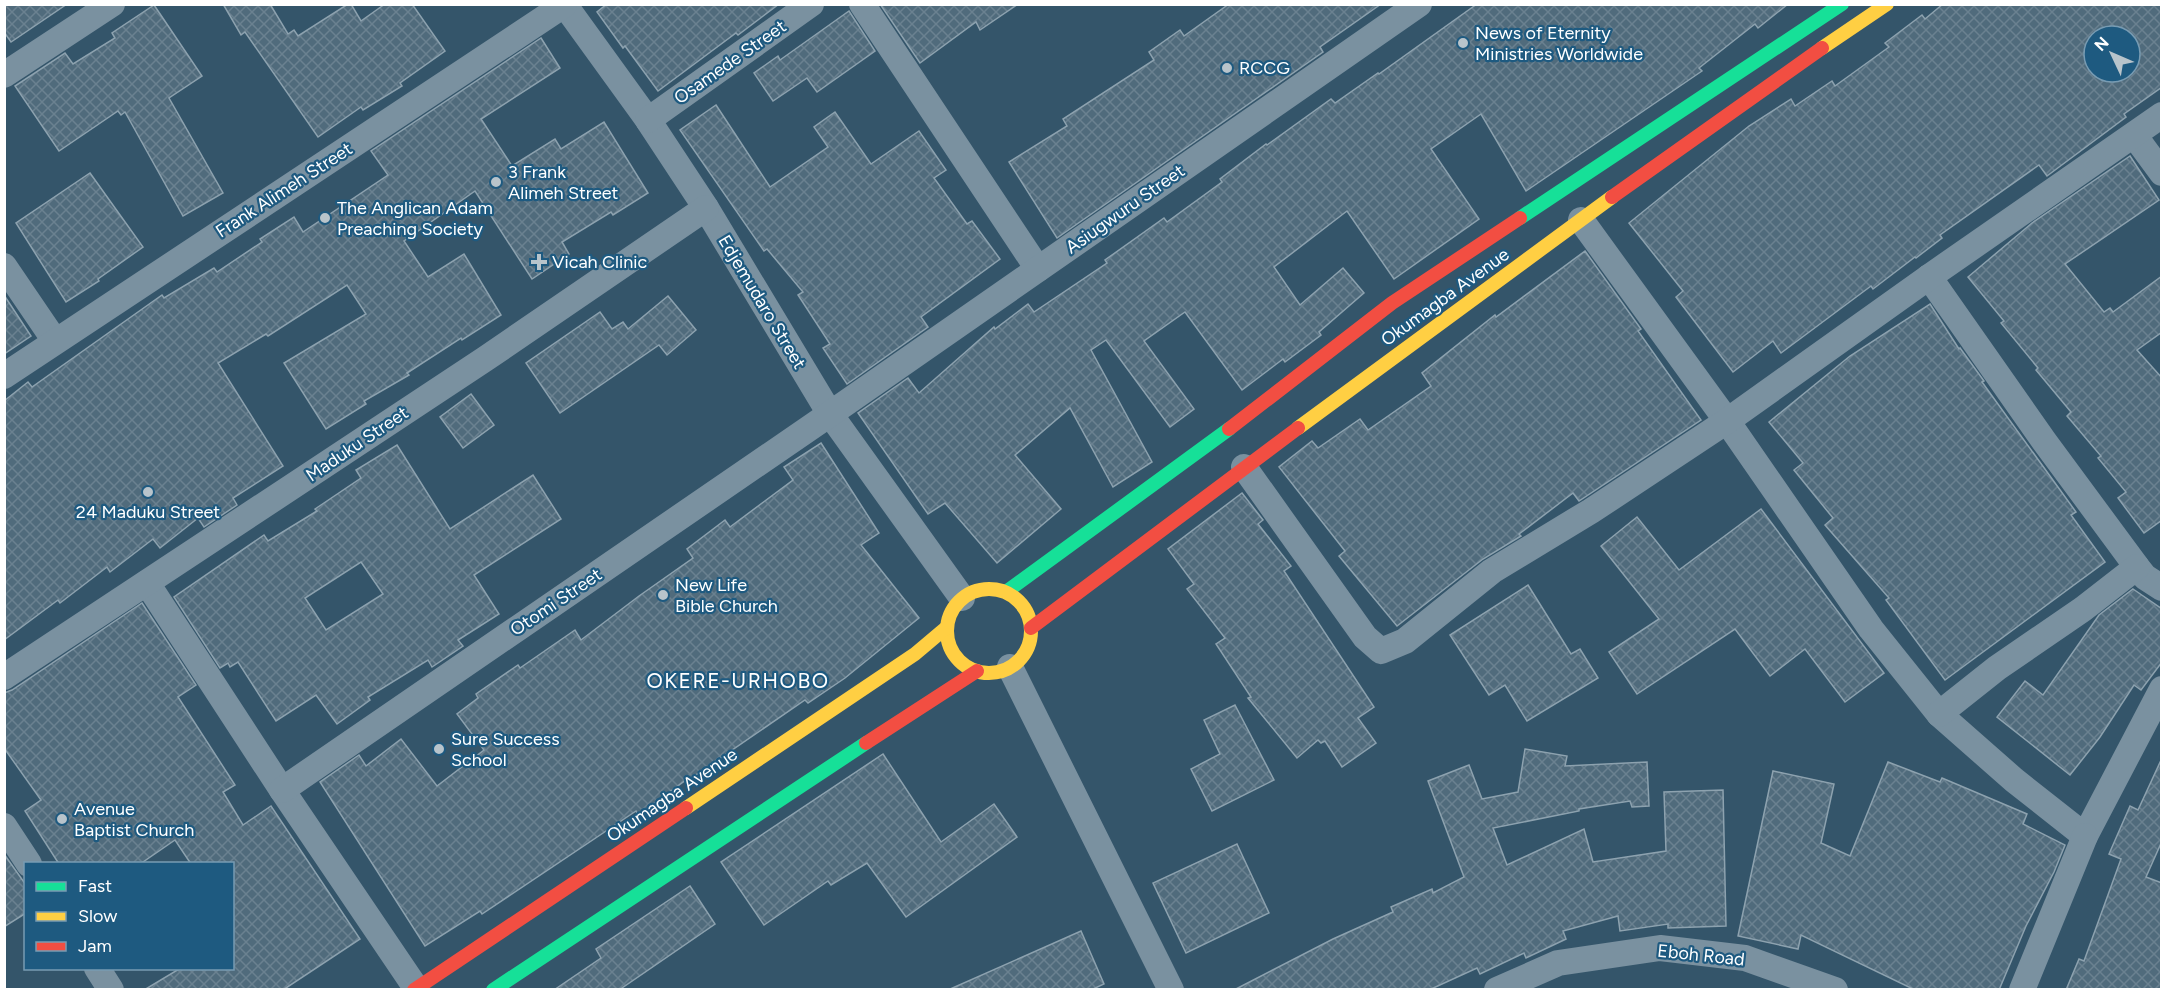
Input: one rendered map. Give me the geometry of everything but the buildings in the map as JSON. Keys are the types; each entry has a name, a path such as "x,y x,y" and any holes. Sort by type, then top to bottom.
{"main road":[{"name":"Okumagba Avenue","path":"1006,592 1215,440 1392,303 1842,4"},
{"name":"Okumagba Avenue","path":"1031,628 1244,467 1581,220 1838,36 1887,4"},
{"path":"995,589 1006,592 1024,606 1029,617 1031,628 1026,650 1019,660 1000,672 977,671 961,662 949,647 947,627 949,616 963,598 973,592 995,589"},
{"name":"Okumagba Avenue","path":"415,989 915,654 947,627"},
{"path":"494,990 977,671"}],"street":[{"path":"4,75 112,4"},
{"name":"Osamede Street","path":"648,120 811,4"},
{"path":"862,4 1038,269"},
{"name":"Asiugwuru Street","path":"830,414 1419,4"},
{"name":"Edjemudaro Street","path":"564,5 648,120 706,208 830,414 963,598"},
{"name":"Frank Alimeh Street","path":"4,376 564,5"},
{"path":"1244,467 1365,637 1381,651 1405,641 1492,571 1591,511 1727,421 2162,115"},
{"path":"2133,135 2162,173"},
{"name":"Maduku Street","path":"4,677 485,359 706,208"},
{"path":"1581,220 1727,421 1871,629 1939,714 2014,780 2085,836"},
{"path":"4,266 55,341"},
{"path":"1929,277 2044,441 2137,567 2145,577 2162,588"},
{"name":"Otomi Street","path":"282,790 830,414"},
{"path":"1939,714 1997,668 2083,609 2137,567"},
{"path":"147,584 415,989"},
{"path":"1010,667 1172,990"},
{"path":"2022,990 2085,836 2162,689"},
{"path":"4,826 28,862"},
{"name":"Eboh Road","path":"1497,990 1558,963 1660,948 1745,957 1834,990"},
{"path":"99,970 111,990"}],"traffic: fast":[{"path":"1520,218 1842,4"},
{"path":"1006,592 1229,429"},
{"path":"493,990 866,743"}],"traffic: slow":[{"path":"1822,48 1887,4"},
{"path":"1298,428 1612,197"},
{"path":"989,589 1005,592 1019,601 1028,615 1031,631 1028,647 1019,661 1005,670 989,673 973,670 959,661 950,647 947,631 950,615 959,601 973,592 989,589"},
{"path":"686,808 915,654 947,627"}],"traffic: jam":[{"path":"1612,197 1822,48"},
{"path":"1229,429 1392,303 1520,218"},
{"path":"1031,628 1298,428"},
{"path":"866,743 977,671"},
{"path":"414,990 686,808"}],"place":[{"name":"News of Eternity Ministries Worldwide","path":"1463,43"},
{"name":"RCCG","path":"1227,68"},
{"name":"3 Frank Alimeh Street","path":"496,182"},
{"name":"The Anglican Adam Preaching Society","path":"325,218"},
{"name":"Vicah Clinic","path":"539,262"},
{"name":"24 Maduku Street","path":"148,492"},
{"name":"New Life Bible Church","path":"663,595"},
{"name":"Sure Success School","path":"439,749"},
{"name":"Avenue Baptist Church","path":"62,819"}],"district":[{"name":"OKERE-URHOBO","path":"738,680"}]}
